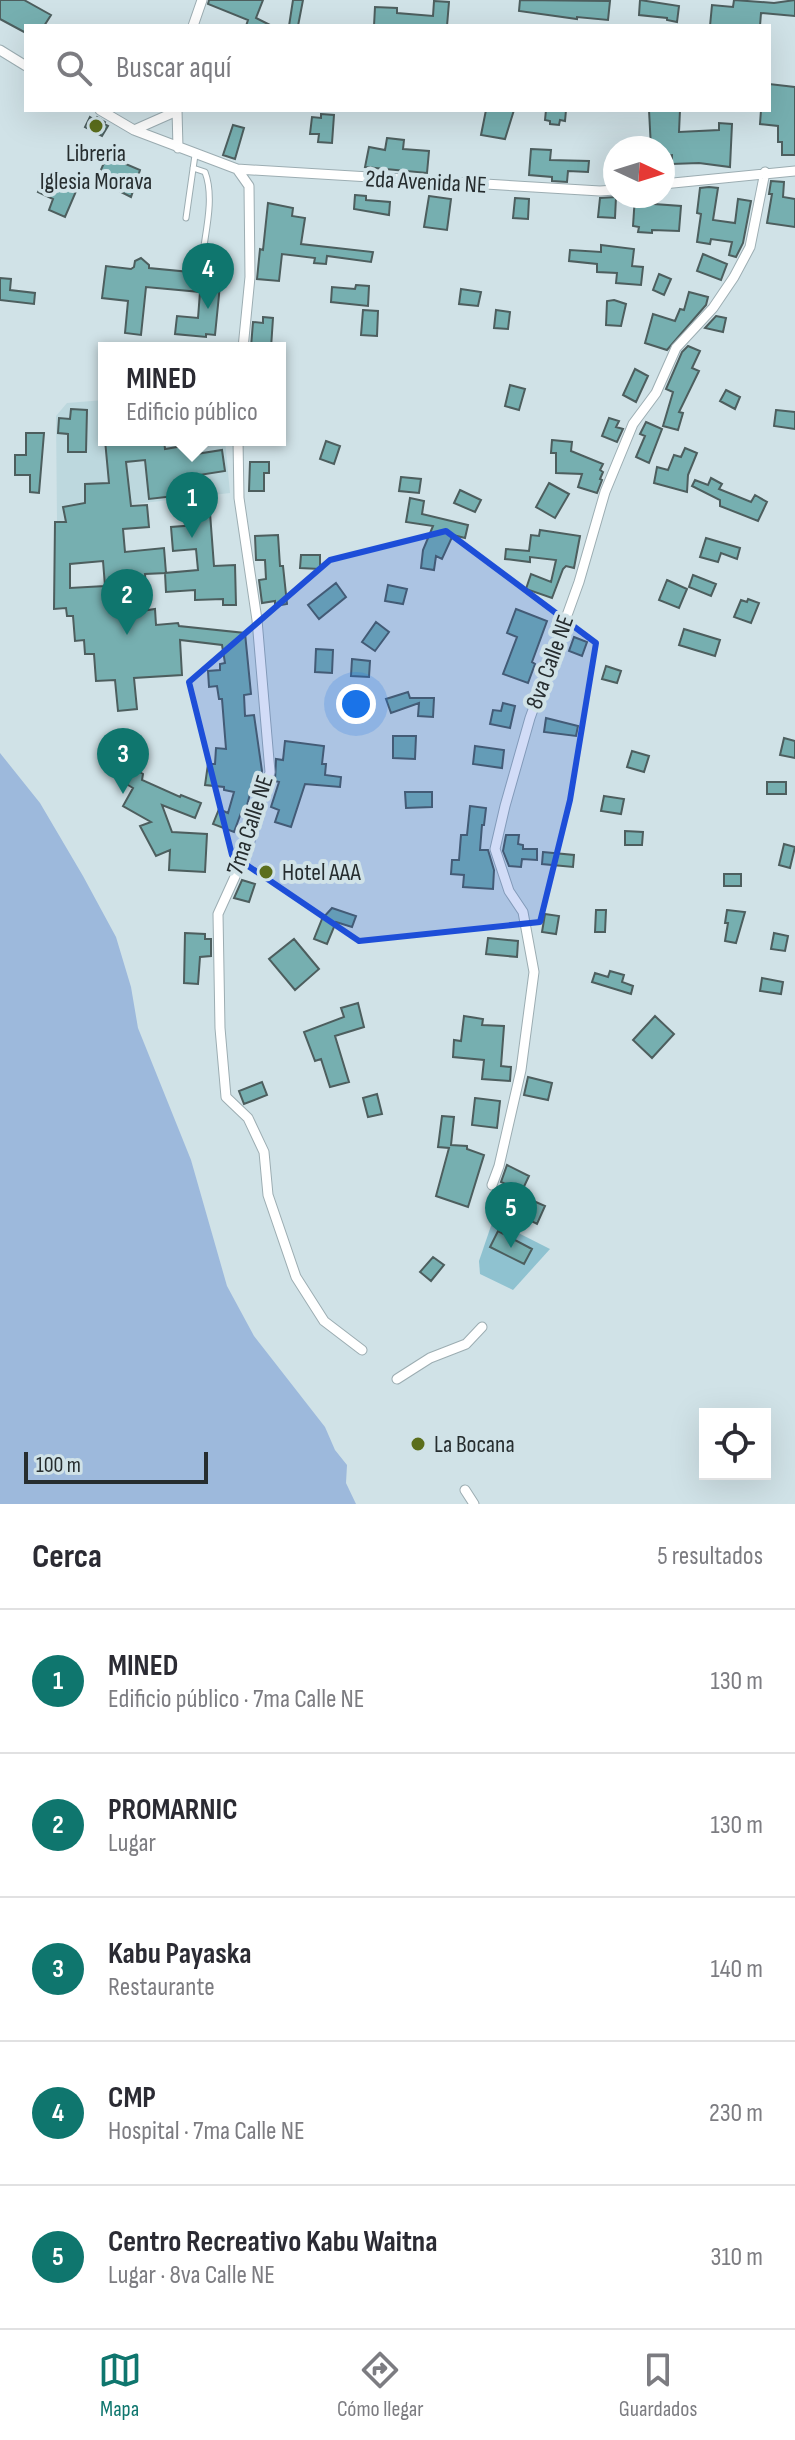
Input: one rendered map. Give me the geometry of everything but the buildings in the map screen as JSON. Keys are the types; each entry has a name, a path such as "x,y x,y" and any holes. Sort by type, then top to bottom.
{"street":[{"path":"194,24 202,0"},
{"path":"0,50 24,65"},
{"name":"2da Avenida NE","path":"103,112 134,130 237,169 603,191"},
{"path":"134,130 173,112"},
{"path":"177,112 178,148"},
{"path":"237,169 249,186 250,277 244,342"},
{"path":"675,183 795,171"},
{"name":"8va Calle NE","path":"492,1185 521,1070 534,972 523,912 509,891 495,849 505,806 530,718 579,582 605,492 633,424 656,393 676,348 713,308 750,247 765,172"},
{"path":"249,186 271,173"},
{"name":"7ma Calle NE","path":"238,446 239,498 257,620 270,772 248,848 218,914 220,1028 226,1097 248,1118 264,1152 268,1195 296,1277 324,1321 362,1350"},
{"path":"397,1379 430,1358 466,1344 482,1327"},
{"path":"465,1490 474,1504"}],"lane":[{"path":"186,218 195,155"},
{"path":"193,168 205,172 208,180 202,260"}],"highlighted area":[{"path":"446,531 596,643 570,800 540,922 359,941 232,855 189,682 330,560"}],"shaded area":[{"path":"98,400 98,446 226,446 230,493 126,505 81,520 57,521 56,416 67,403"},
{"path":"0,753 40,803 116,937 131,987 138,1028 191,1160 227,1286 254,1336 325,1427 335,1450 347,1465 346,1483 356,1504 0,1504"},
{"path":"493,1220 550,1249 513,1290 480,1274 479,1261"}],"place":[{"name":"Libreria Iglesia Morava","path":"96,126"},
{"name":"CMP","path":"208,309"},
{"name":"MINED","path":"192,538"},
{"name":"PROMARNIC","path":"127,635"},
{"name":"Kabu Payaska","path":"123,794"},
{"name":"Hotel AAA","path":"266,872"},
{"name":"Centro Recreativo Kabu Waitna","path":"511,1248"},
{"name":"La Bocana","path":"418,1444"}]}
